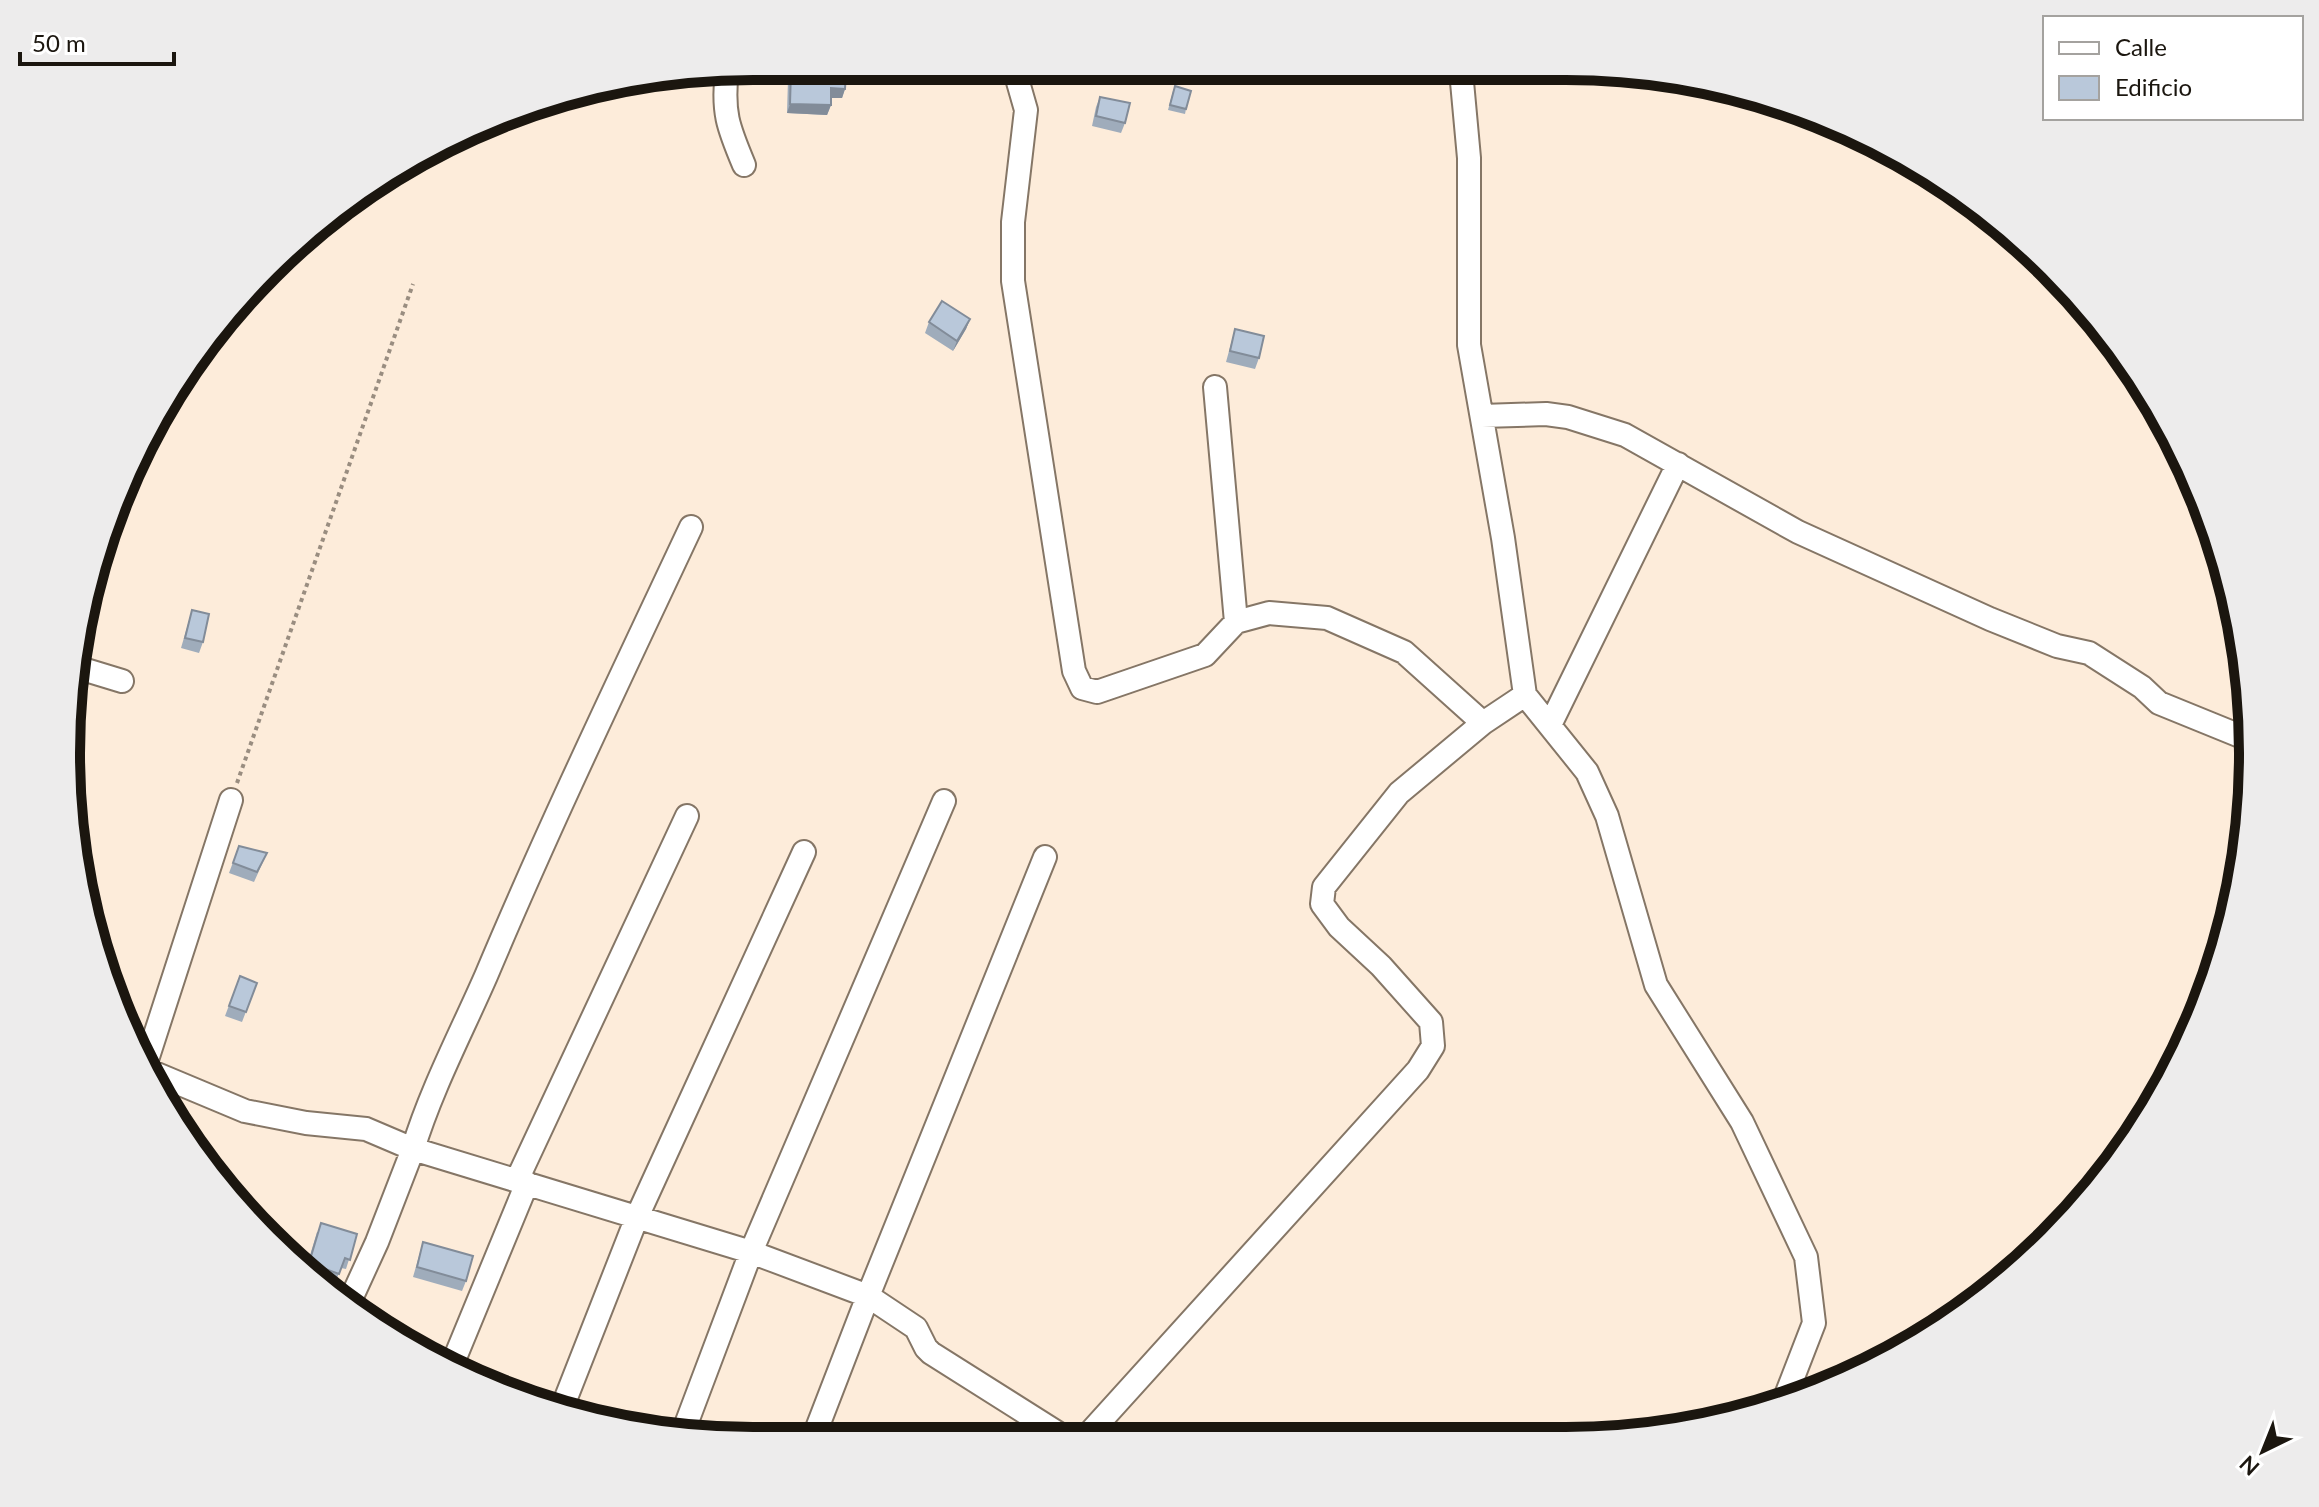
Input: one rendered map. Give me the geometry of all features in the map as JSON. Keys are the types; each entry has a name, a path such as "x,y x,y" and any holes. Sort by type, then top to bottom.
{"street":[{"path":"1017,80 1026,110 1013,222 1013,281 1074,671 1082,688 1097,692 1205,655 1236,622 1269,613 1327,618 1404,652 1483,723"},
{"path":"1462,80 1469,158 1469,345 1503,538 1525,695 1587,772 1607,816 1656,985 1742,1122 1806,1257 1814,1323 1789,1389"},
{"path":"726,81 727,123 744,165"},
{"path":"1215,387 1236,622"},
{"path":"1482,416 1524,414 1568,417 1625,435 1798,532 1990,619 2057,646 2089,653 2142,687 2159,703 2239,735"},
{"path":"1550,725 1678,464"},
{"path":"353,1295 377,1242 427,1105 446,1069 540,847 691,527"},
{"path":"86,670 122,681"},
{"path":"1095,1427 1391,1101 1418,1070 1433,1046 1431,1022 1381,966 1339,927 1322,904 1324,887 1399,793 1483,723 1525,695"},
{"path":"151,1054 231,800"},
{"path":"686,1423 751,1252 944,801"},
{"path":"455,1357 522,1181 687,816"},
{"path":"565,1400 637,1217 804,852"},
{"path":"817,1427 1045,857"},
{"path":"162,1075 245,1111 306,1123 366,1129 413,1149 751,1252 868,1296 916,1328 931,1353 1048,1427"}],"path":[{"path":"231,800 413,284"}],"building":[{"path":"791,80 846,80 845,89 831,88 831,105 790,104"},
{"path":"1175,86 1191,91 1186,109 1170,105"},
{"path":"1100,97 1130,103 1125,123 1096,116"},
{"path":"942,301 970,319 957,341 929,322"},
{"path":"1235,329 1264,336 1259,358 1230,351"},
{"path":"192,610 209,614 203,642 185,638"},
{"path":"239,846 267,853 257,872 233,863"},
{"path":"240,976 257,983 246,1012 229,1006"},
{"path":"321,1223 357,1234 350,1260 345,1258 339,1274 310,1261"},
{"path":"423,1242 473,1256 466,1281 417,1267"}]}
